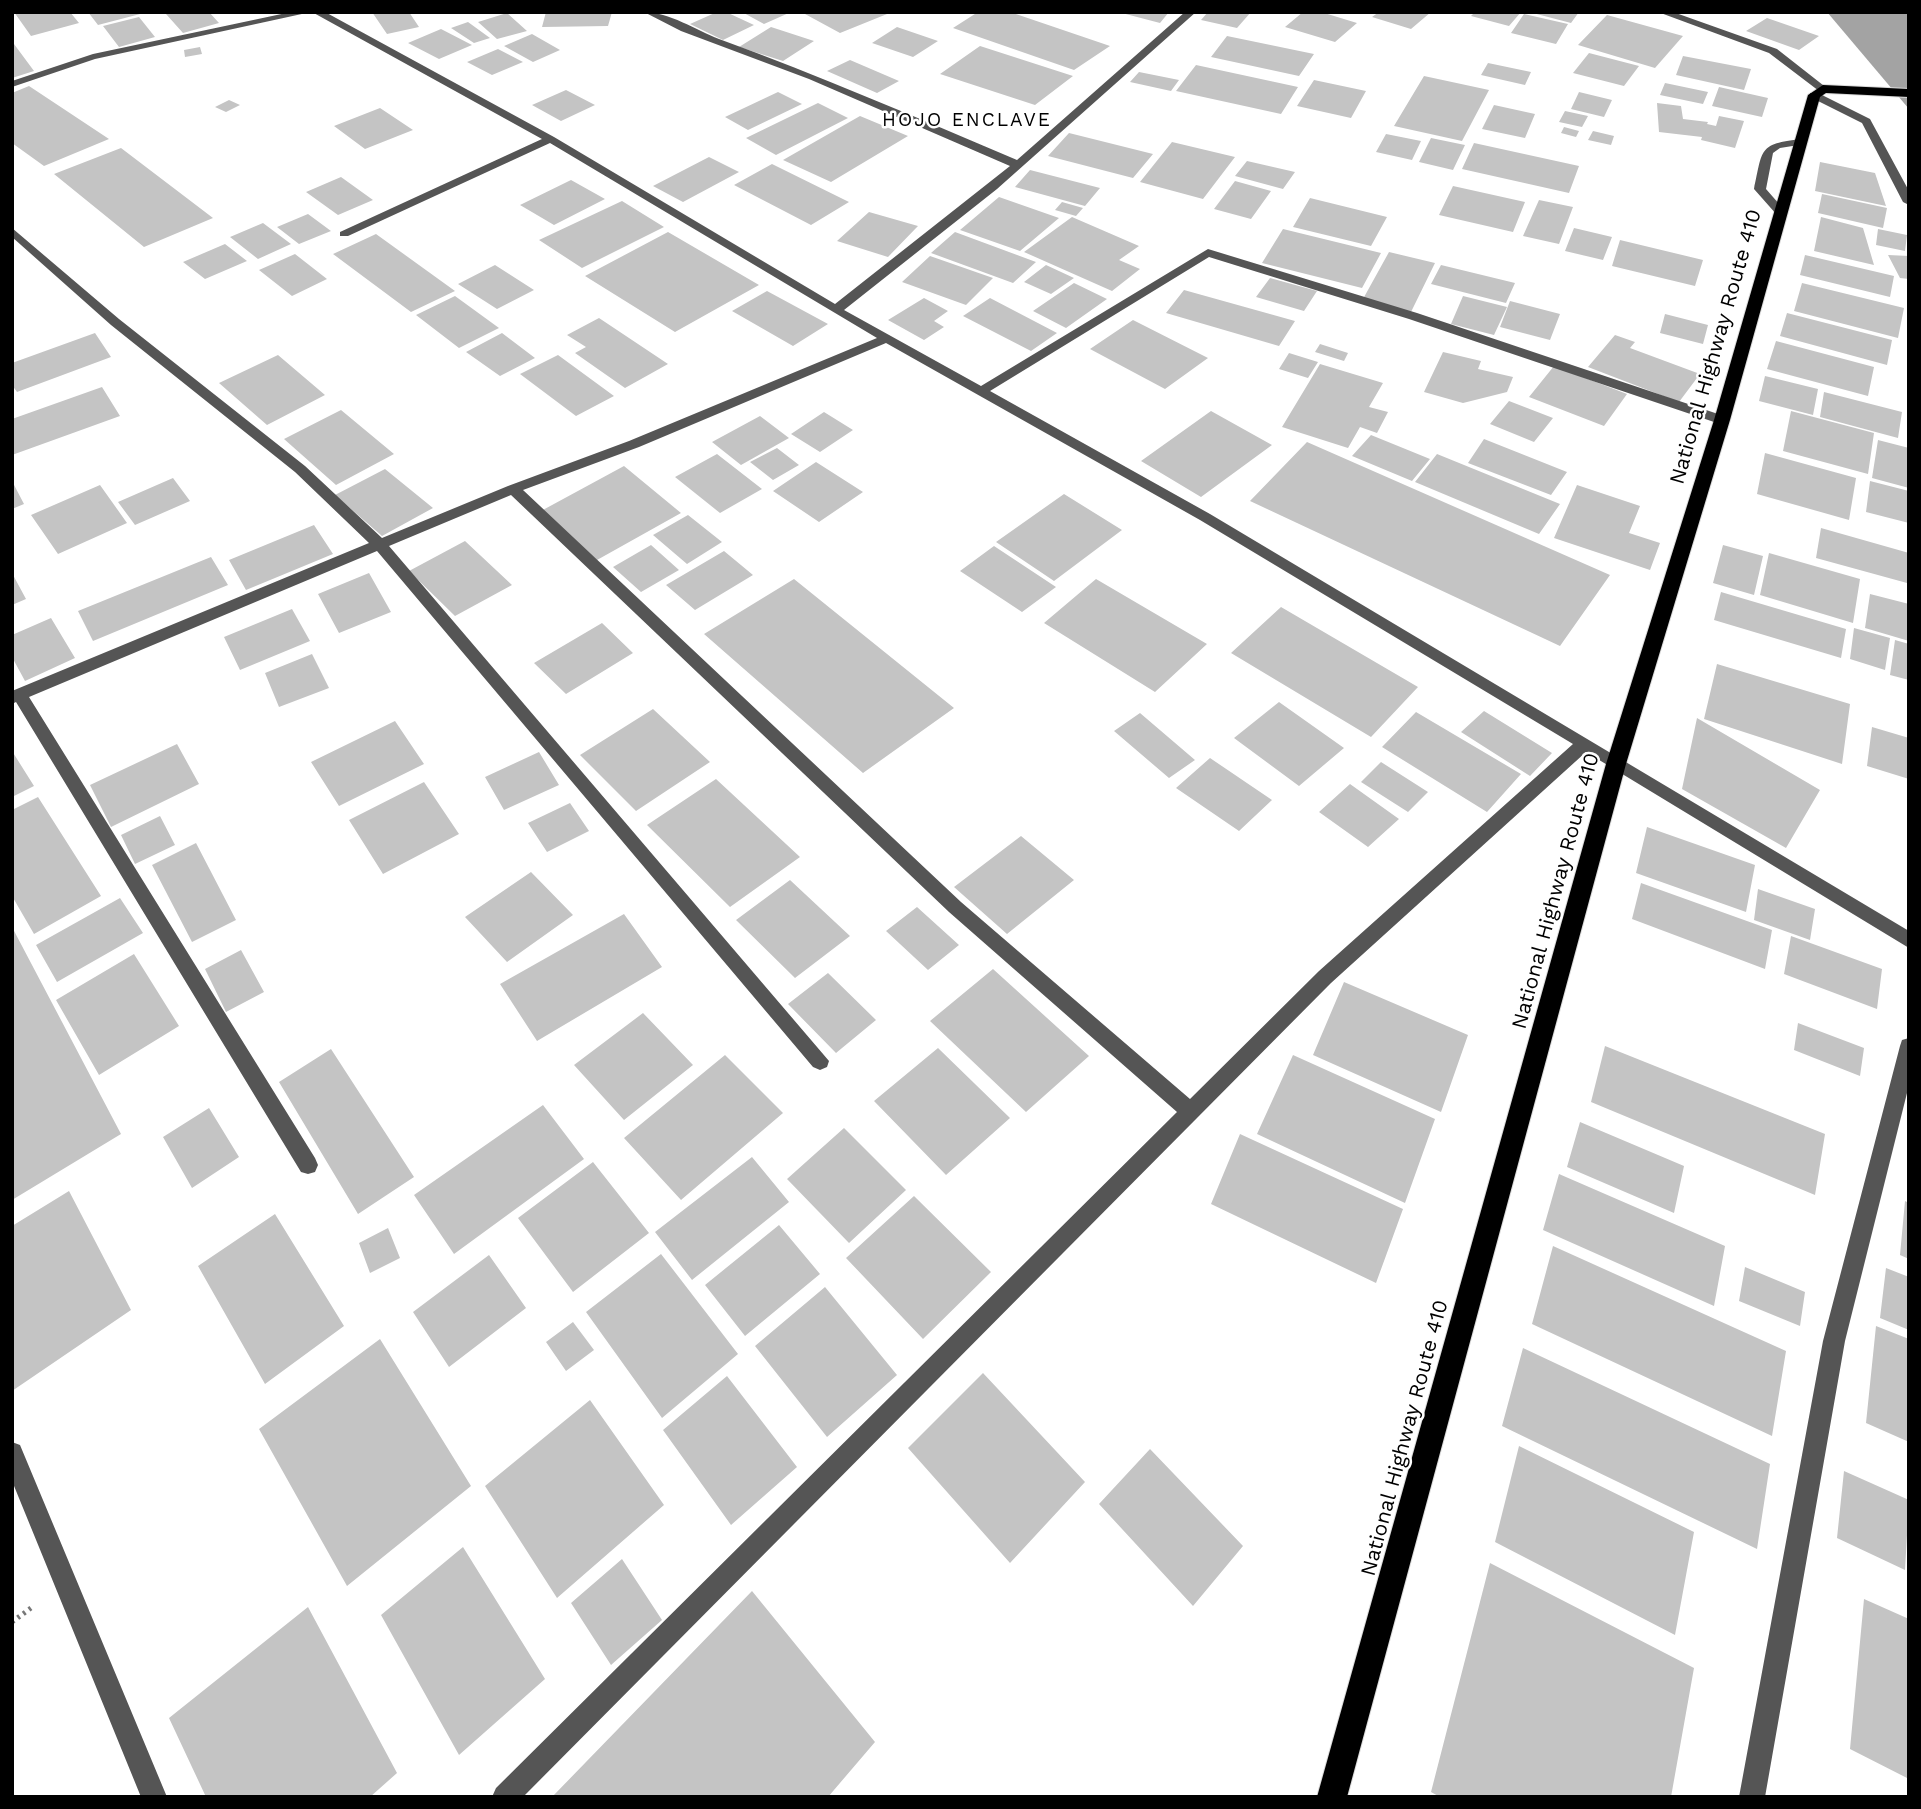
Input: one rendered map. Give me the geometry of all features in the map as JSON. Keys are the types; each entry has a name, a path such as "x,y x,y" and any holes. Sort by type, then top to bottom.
{"highway":[{"path":"1819,92 1909,93"},
{"name":"National Highway Route 410","path":"1332,1797 1616,764 1722,420 1801,142 1819,92"}],"street":[{"path":"12,84 93,57 306,12"},
{"path":"317,12 550,139 886,339 1205,517 1909,940"},
{"path":"649,12 684,29 813,77 1018,165"},
{"path":"836,310 1018,165 1192,12"},
{"path":"1663,12 1773,51 1819,92 1866,121 1909,202"},
{"path":"344,234 550,139"},
{"path":"1781,214 1760,189 1768,152 1777,145 1801,142"},
{"path":"12,231 115,322 300,470 381,546 820,1061"},
{"path":"981,391 1208,253 1413,316 1722,420"},
{"path":"307,1165 16,696 513,489 634,444 886,339"},
{"path":"513,489 956,907 1189,1111"},
{"path":"505,1797 1325,977 1585,743"},
{"path":"1752,1797 1834,1341 1909,1046"},
{"path":"12,1453 154,1797"}],"shaded area":[{"path":"1827,12 1902,12 1909,15 1909,109"}],"building":[{"path":"14,12 70,12 79,23 31,36"},
{"path":"88,12 144,12 144,13 98,25"},
{"path":"209,12 219,23 183,33 166,14"},
{"path":"372,12 409,12 419,27 387,34"},
{"path":"546,12 612,12 608,26 542,27"},
{"path":"717,12 726,12 754,25 723,40 690,24"},
{"path":"742,12 791,12 764,24"},
{"path":"892,12 840,33 805,14"},
{"path":"978,12 1010,12 1110,46 1074,70 953,28"},
{"path":"1118,12 1169,12 1160,23"},
{"path":"1208,12 1251,12 1237,28 1201,20"},
{"path":"1303,12 1321,12 1357,23 1335,42 1285,27"},
{"path":"1379,12 1431,12 1411,29 1372,17"},
{"path":"1475,12 1521,12 1509,26 1471,16"},
{"path":"1529,12 1579,12 1571,23"},
{"path":"507,13 527,31 497,39 478,22"},
{"path":"1524,14 1568,24 1556,44 1511,33"},
{"path":"1607,15 1683,36 1655,68 1578,45"},
{"path":"139,17 155,37 119,47 103,26"},
{"path":"1767,18 1819,36 1799,50 1746,31"},
{"path":"468,22 490,38 474,43 451,28"},
{"path":"771,27 814,41 783,61 739,47"},
{"path":"897,27 938,41 913,57 872,43"},
{"path":"441,29 472,45 439,59 408,43"},
{"path":"532,34 560,50 533,62 504,46"},
{"path":"1227,36 1314,54 1299,76 1211,57"},
{"path":"14,44 34,71 12,78"},
{"path":"980,46 1073,76 1035,105 940,74"},
{"path":"200,47 202,54 185,57 184,50"},
{"path":"498,49 523,62 492,75 467,62"},
{"path":"1589,53 1639,66 1624,86 1573,73"},
{"path":"1683,56 1751,69 1744,90 1676,75"},
{"path":"850,60 899,81 877,93 827,71"},
{"path":"1488,63 1531,72 1525,85 1481,75"},
{"path":"1196,65 1298,87 1281,114 1176,91"},
{"path":"1139,72 1179,80 1171,91 1130,82"},
{"path":"1424,76 1489,90 1462,141 1394,126"},
{"path":"1314,80 1366,91 1351,118 1297,106"},
{"path":"1665,83 1708,92 1703,104 1660,95"},
{"path":"29,86 109,139 44,166 12,143 12,93"},
{"path":"1719,87 1768,98 1762,117 1712,106"},
{"path":"566,90 595,105 561,121 532,105"},
{"path":"778,92 802,104 748,130 725,117"},
{"path":"1579,92 1612,100 1604,117 1571,109"},
{"path":"229,100 240,105 226,112 215,107"},
{"path":"818,103 848,118 776,155 746,138"},
{"path":"1657,103 1681,106 1683,119 1708,122 1707,124 1716,126 1719,116 1744,121 1735,148 1701,140 1702,137 1659,132"},
{"path":"1494,105 1535,114 1525,138 1482,129"},
{"path":"380,108 413,130 365,149 334,126"},
{"path":"1565,111 1588,116 1582,127 1559,122"},
{"path":"860,116 908,136 831,182 783,160"},
{"path":"1564,127 1579,131 1576,137 1561,133"},
{"path":"1593,131 1614,136 1611,145 1588,140"},
{"path":"1069,133 1153,154 1133,178 1048,156"},
{"path":"1386,134 1421,141 1412,160 1376,152"},
{"path":"1431,138 1465,145 1453,170 1419,162"},
{"path":"1172,142 1235,157 1203,199 1140,182"},
{"path":"1474,143 1579,166 1569,193 1462,169"},
{"path":"121,148 213,218 144,247 54,174"},
{"path":"709,157 739,172 683,202 653,186"},
{"path":"1247,161 1295,172 1283,189 1235,176"},
{"path":"1820,162 1875,173 1886,206 1815,191"},
{"path":"772,164 849,202 811,225 734,185"},
{"path":"1030,170 1100,188 1085,206 1015,187"},
{"path":"341,177 373,200 338,215 306,192"},
{"path":"571,180 605,199 554,225 520,205"},
{"path":"1235,181 1271,191 1251,219 1214,209"},
{"path":"1453,186 1525,202 1513,232 1439,215"},
{"path":"1822,194 1887,208 1883,228 1818,213"},
{"path":"999,197 1059,218 1020,251 960,230"},
{"path":"1310,198 1387,217 1371,246 1293,227"},
{"path":"1539,200 1573,207 1559,244 1523,236"},
{"path":"622,201 664,227 582,268 539,240"},
{"path":"1062,202 1083,208 1076,216 1055,210"},
{"path":"869,212 918,226 888,257 837,241"},
{"path":"308,214 331,231 299,244 277,227"},
{"path":"1072,217 1139,246 1119,260 1140,269 1112,291 1024,252"},
{"path":"1821,217 1863,228 1874,265 1814,251"},
{"path":"263,223 291,244 258,259 230,237"},
{"path":"1574,228 1612,237 1603,260 1565,251"},
{"path":"1283,229 1381,253 1362,288 1262,263"},
{"path":"1878,229 1907,235 1905,251 1876,245"},
{"path":"668,232 759,285 675,332 585,276"},
{"path":"955,232 1036,262 1013,283 931,253"},
{"path":"376,234 455,291 411,312 333,254"},
{"path":"1620,240 1703,260 1695,286 1612,266"},
{"path":"225,244 247,261 205,279 183,262"},
{"path":"1389,252 1435,263 1411,312 1363,299"},
{"path":"295,254 327,279 292,296 259,270"},
{"path":"1805,255 1894,276 1890,297 1800,275"},
{"path":"1888,255 1909,256 1909,279 1900,278"},
{"path":"930,256 993,278 966,305 902,282"},
{"path":"495,265 534,290 497,309 458,284"},
{"path":"1046,265 1074,278 1051,294 1024,282"},
{"path":"1441,265 1515,283 1506,303 1431,284"},
{"path":"1270,278 1317,291 1304,311 1256,297"},
{"path":"1074,283 1107,299 1066,328 1033,311"},
{"path":"1802,283 1904,308 1898,338 1794,311"},
{"path":"1184,290 1295,321 1279,346 1166,313"},
{"path":"767,291 828,324 793,346 732,311"},
{"path":"455,296 499,328 459,348 416,315"},
{"path":"1463,296 1507,307 1494,335 1451,324"},
{"path":"924,298 948,311 934,321 944,327 924,340 888,320"},
{"path":"990,298 1057,333 1031,351 963,316"},
{"path":"1510,301 1560,314 1550,340 1500,327"},
{"path":"1787,313 1892,340 1887,365 1780,336"},
{"path":"1665,314 1708,325 1703,344 1660,333"},
{"path":"599,318 668,364 625,388 575,353 586,347 567,335"},
{"path":"1133,320 1208,358 1165,389 1090,349"},
{"path":"95,333 111,357 17,392 12,385 12,363"},
{"path":"502,333 535,358 500,376 466,352"},
{"path":"1615,335 1635,342 1630,348 1700,374 1679,402 1588,367"},
{"path":"1776,341 1874,367 1868,396 1767,369"},
{"path":"1320,344 1348,353 1344,361 1315,352"},
{"path":"1443,352 1481,361 1478,369 1513,377 1507,392 1463,403 1424,392"},
{"path":"1289,353 1318,362 1308,378 1279,369"},
{"path":"278,355 325,395 267,425 219,383"},
{"path":"558,355 614,396 576,416 520,374"},
{"path":"1320,364 1383,383 1369,407 1388,412 1377,433 1360,427 1348,448 1282,427"},
{"path":"1554,366 1627,394 1604,426 1529,397"},
{"path":"1765,376 1818,389 1813,415 1759,401"},
{"path":"102,387 120,416 12,455 12,419"},
{"path":"1824,392 1902,412 1898,438 1820,417"},
{"path":"1509,401 1553,418 1534,442 1490,424"},
{"path":"341,410 394,454 336,485 284,439"},
{"path":"1211,411 1272,445 1201,497 1141,461"},
{"path":"1791,411 1874,433 1868,474 1783,451"},
{"path":"824,412 853,430 820,452 791,434"},
{"path":"760,416 789,438 741,465 712,442"},
{"path":"1371,435 1430,459 1412,481 1352,456"},
{"path":"1484,439 1567,472 1551,495 1468,463"},
{"path":"1878,440 1909,448 1909,488 1872,478"},
{"path":"1307,442 1610,575 1560,646 1250,501"},
{"path":"777,448 799,465 773,480 750,462"},
{"path":"1765,453 1856,478 1849,520 1757,494"},
{"path":"717,454 762,489 720,513 675,477"},
{"path":"1437,454 1560,504 1539,534 1415,482"},
{"path":"816,462 863,492 819,522 773,491"},
{"path":"624,466 681,513 597,560 541,511"},
{"path":"385,469 433,508 382,536 335,495"},
{"path":"173,478 190,501 135,525 118,502"},
{"path":"12,481 24,504 12,509"},
{"path":"1870,481 1909,491 1909,523 1866,512"},
{"path":"100,485 127,523 58,554 31,515"},
{"path":"1577,485 1640,506 1629,533 1660,543 1650,570 1554,538"},
{"path":"1064,494 1122,530 1054,581 996,542"},
{"path":"688,515 722,542 687,564 653,535"},
{"path":"314,525 333,554 246,590 229,560"},
{"path":"1821,528 1909,553 1907,583 1816,558"},
{"path":"465,541 512,585 455,616 409,571"},
{"path":"651,545 679,570 641,592 613,567"},
{"path":"1723,545 1763,556 1754,595 1713,583"},
{"path":"994,546 1056,587 1022,612 960,571"},
{"path":"724,551 753,575 695,610 666,585"},
{"path":"1769,553 1860,579 1853,623 1760,595"},
{"path":"211,557 228,585 93,641 78,611"},
{"path":"12,573 26,599 12,605"},
{"path":"369,573 391,612 339,633 318,594"},
{"path":"794,579 954,708 863,773 704,634"},
{"path":"1096,579 1207,644 1155,692 1044,623"},
{"path":"1721,592 1846,629 1841,658 1714,620"},
{"path":"1870,594 1909,604 1909,641 1865,628"},
{"path":"1281,607 1418,687 1371,737 1231,653"},
{"path":"292,609 310,641 240,670 224,637"},
{"path":"51,618 75,658 25,681 12,657 12,635"},
{"path":"602,623 633,653 566,694 534,663"},
{"path":"1854,628 1890,638 1885,670 1850,659"},
{"path":"1895,640 1909,644 1909,680 1890,675"},
{"path":"312,654 329,688 279,707 265,673"},
{"path":"1717,664 1850,704 1842,764 1704,719"},
{"path":"1279,702 1344,748 1299,786 1234,738"},
{"path":"653,709 710,762 636,811 580,755"},
{"path":"1484,711 1552,753 1530,776 1461,732"},
{"path":"1416,712 1521,774 1487,812 1382,747"},
{"path":"1140,713 1195,760 1169,778 1114,731"},
{"path":"1697,718 1820,790 1786,848 1682,789"},
{"path":"395,721 424,764 339,806 311,762"},
{"path":"1872,727 1909,738 1909,779 1867,766"},
{"path":"177,744 199,784 111,827 90,785"},
{"path":"12,751 34,786 12,797"},
{"path":"539,752 559,785 504,810 485,777"},
{"path":"1210,758 1272,800 1239,831 1176,788"},
{"path":"1381,762 1428,792 1408,812 1361,782"},
{"path":"716,779 800,857 730,907 647,825"},
{"path":"424,782 459,834 383,874 349,820"},
{"path":"1350,784 1399,819 1368,847 1319,812"},
{"path":"38,797 101,896 34,934 12,896 12,810"},
{"path":"570,803 589,831 547,852 528,823"},
{"path":"160,816 175,845 135,864 121,835"},
{"path":"1647,827 1755,865 1746,912 1636,873"},
{"path":"1021,836 1074,880 1007,934 954,887"},
{"path":"196,843 236,920 192,942 152,865"},
{"path":"531,872 573,915 507,962 465,917"},
{"path":"790,880 850,936 795,978 736,920"},
{"path":"1641,883 1772,930 1765,969 1632,919"},
{"path":"1758,889 1815,909 1810,940 1754,920"},
{"path":"120,898 143,933 57,982 36,945"},
{"path":"917,907 959,945 928,970 886,931"},
{"path":"624,914 662,967 537,1041 500,984"},
{"path":"12,927 121,1134 12,1200"},
{"path":"1791,936 1882,969 1877,1009 1784,974"},
{"path":"241,950 264,992 226,1012 205,969"},
{"path":"134,954 179,1026 99,1075 56,1000"},
{"path":"993,969 1089,1056 1026,1112 930,1021"},
{"path":"828,973 876,1020 836,1053 788,1004"},
{"path":"1344,982 1468,1035 1441,1112 1313,1055"},
{"path":"643,1013 693,1065 624,1120 574,1065"},
{"path":"1798,1023 1864,1048 1860,1076 1794,1050"},
{"path":"1605,1046 1825,1134 1815,1195 1591,1102"},
{"path":"938,1048 1010,1118 946,1175 874,1101"},
{"path":"331,1049 414,1177 358,1214 279,1082"},
{"path":"725,1055 783,1113 681,1200 624,1138"},
{"path":"1293,1055 1435,1119 1405,1203 1257,1134"},
{"path":"543,1105 584,1159 454,1254 414,1195"},
{"path":"209,1108 239,1157 192,1188 163,1137"},
{"path":"1580,1122 1684,1166 1674,1213 1567,1167"},
{"path":"844,1128 906,1190 849,1243 787,1179"},
{"path":"1240,1134 1403,1209 1376,1283 1211,1204"},
{"path":"752,1157 789,1202 692,1280 655,1232"},
{"path":"593,1162 649,1233 573,1292 518,1218"},
{"path":"1559,1174 1725,1246 1714,1306 1543,1230"},
{"path":"69,1191 131,1310 12,1391 12,1226"},
{"path":"914,1196 991,1272 923,1339 846,1258"},
{"path":"1905,1201 1909,1203 1909,1259 1900,1255"},
{"path":"275,1214 344,1326 265,1384 198,1266"},
{"path":"779,1225 820,1274 745,1336 705,1285"},
{"path":"388,1228 400,1258 370,1273 359,1243"},
{"path":"1553,1246 1786,1351 1772,1436 1532,1324"},
{"path":"661,1254 738,1354 662,1418 586,1312"},
{"path":"489,1255 526,1308 449,1367 413,1312"},
{"path":"1745,1267 1805,1292 1800,1326 1739,1301"},
{"path":"1886,1268 1909,1277 1909,1330 1880,1318"},
{"path":"825,1287 897,1375 827,1437 755,1346"},
{"path":"573,1322 594,1350 566,1371 546,1342"},
{"path":"1876,1326 1909,1339 1909,1442 1866,1423"},
{"path":"380,1339 471,1486 347,1586 259,1429"},
{"path":"1523,1348 1770,1464 1757,1549 1502,1426"},
{"path":"983,1373 1085,1482 1010,1563 908,1448"},
{"path":"727,1376 797,1467 731,1525 663,1430"},
{"path":"590,1400 664,1505 557,1598 485,1486"},
{"path":"1519,1446 1694,1532 1675,1635 1495,1542"},
{"path":"1150,1449 1243,1546 1193,1606 1099,1504"},
{"path":"1844,1471 1909,1500 1905,1570 1837,1538"},
{"path":"463,1547 545,1679 459,1755 381,1615"},
{"path":"622,1559 662,1620 611,1665 571,1603"},
{"path":"1490,1563 1694,1668 1671,1797 1440,1797 1431,1792"},
{"path":"752,1591 875,1742 828,1797 552,1797"},
{"path":"1864,1599 1909,1619 1909,1779 1850,1749"},
{"path":"308,1607 397,1773 370,1797 206,1797 169,1718"}],"district":[{"name":"HOJO ENCLAVE","path":"967,120"}]}
